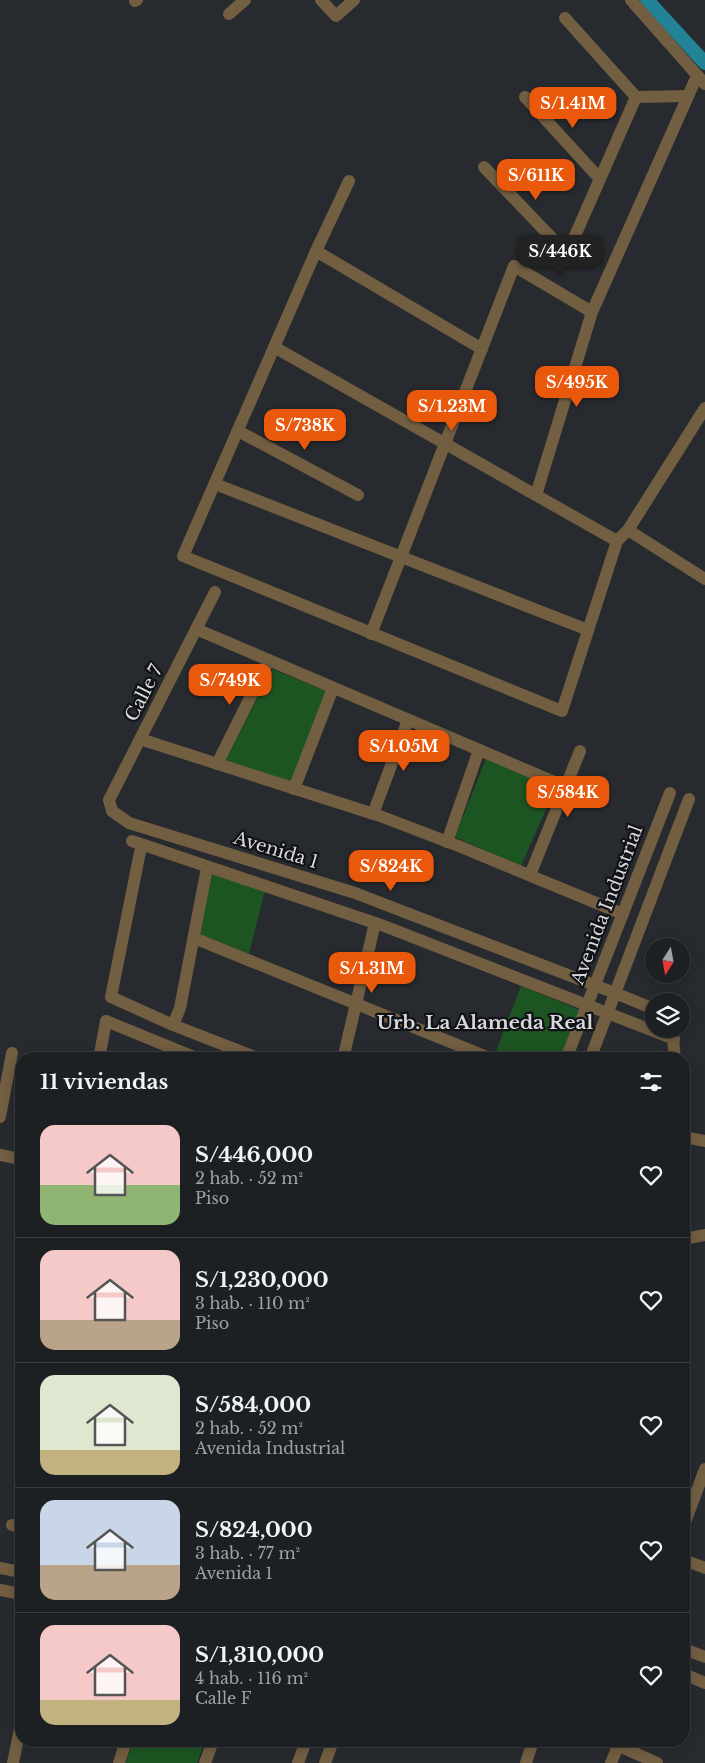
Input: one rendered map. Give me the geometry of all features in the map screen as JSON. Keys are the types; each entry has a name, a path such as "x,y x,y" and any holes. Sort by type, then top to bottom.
{"street":[{"path":"229,14 245,0"},
{"path":"321,0 336,16 354,0"},
{"path":"536,495 592,312 688,96 701,80 632,0"},
{"path":"565,18 636,97 688,96"},
{"path":"525,97 600,179"},
{"path":"484,167 567,254 636,97"},
{"path":"349,182 316,251 183,556 562,711 617,541 628,530 705,408"},
{"path":"316,251 482,349"},
{"path":"371,634 514,266 592,312"},
{"path":"274,347 617,541"},
{"path":"238,430 358,495"},
{"path":"215,484 588,630"},
{"path":"628,530 705,579"},
{"name":"Calle 7","path":"112,811 109,800 215,592"},
{"path":"196,629 566,787"},
{"path":"216,764 269,660"},
{"path":"294,788 333,688"},
{"path":"373,814 408,720"},
{"path":"140,739 373,814 530,875 623,914"},
{"path":"447,842 479,750"},
{"path":"530,875 580,751"},
{"name":"Avenida Industrial","path":"569,1052 670,793"},
{"path":"593,1052 689,799"},
{"name":"Avenida 1","path":"112,811 130,823 355,893 645,1005"},
{"name":"Avenida 1","path":"132,841 375,923 607,1013 645,1025"},
{"path":"140,852 111,997 241,1052"},
{"path":"174,1025 180,1008 206,873"},
{"path":"345,1052 375,923"},
{"path":"194,938 475,1052"},
{"path":"100,1052 106,1021 170,1052"},
{"path":"673,1038 674,1052"},
{"path":"0,1117 12,1053"},
{"path":"690,1138 705,1141"},
{"path":"0,1155 15,1158"},
{"path":"690,1232 704,1235"},
{"path":"690,1238 704,1235"},
{"path":"690,1512 702,1486 705,1469"},
{"path":"690,1562 705,1568"},
{"path":"0,1568 15,1571"},
{"path":"0,1590 15,1593"},
{"path":"690,1650 705,1656"},
{"path":"690,1677 705,1683"},
{"path":"12,1763 16,1747"},
{"path":"119,1763 124,1747"},
{"path":"205,1763 211,1747"},
{"path":"298,1763 301,1747"},
{"path":"325,1763 331,1747"},
{"path":"526,1763 531,1747"},
{"path":"611,1763 613,1747"},
{"path":"620,1747 657,1763"}],"green space":[{"path":"272,669 326,691 291,783 225,761"},
{"path":"486,758 555,789 521,866 455,837"},
{"path":"212,871 266,887 249,954 200,934"},
{"path":"521,986 580,1010 565,1052 496,1052"},
{"path":"131,1747 203,1747 197,1763 126,1763"}],"waterway":[{"path":"647,0 705,63"}],"district":[{"name":"Urb. La Alameda Real","path":"485,1022"}]}
